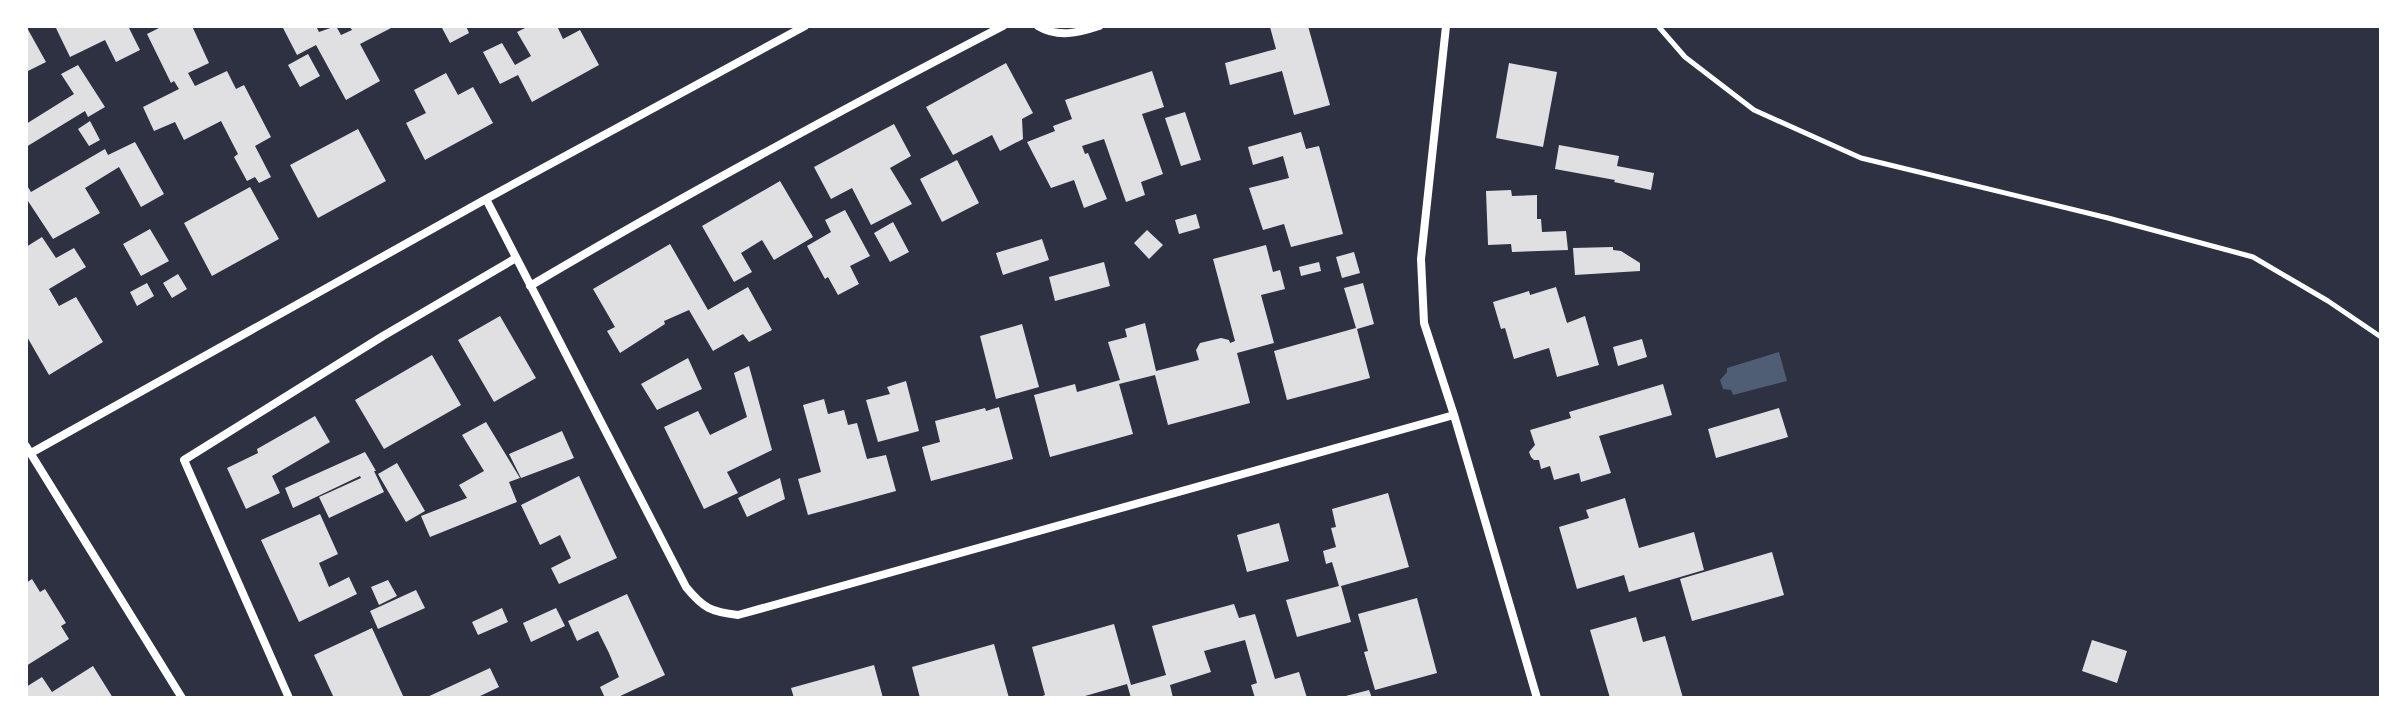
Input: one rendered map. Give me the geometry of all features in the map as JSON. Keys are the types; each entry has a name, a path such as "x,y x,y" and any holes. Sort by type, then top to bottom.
{"street":[{"path":"182,698 29,449 805,26"},
{"path":"530,286 658,211 1003,26"},
{"path":"1038,26 1046,31 1075,34 1099,26"},
{"path":"1446,26 1421,259 1424,323 1537,698"},
{"path":"486,199 686,587 699,603 716,613 738,615 1454,415"},
{"path":"289,698 184,460 383,336 516,258"}],"path":[{"path":"1658,26 1685,57 1754,110 1861,158 2253,257 2328,301 2381,337"}],"water":[{"path":"1779,352 1787,381 1733,395 1731,390 1723,389 1720,380 1727,368"}],"building":[{"path":"26,26 46,62 26,72"},
{"path":"55,26 133,26 129,28 140,50 116,62 105,40 70,57"},
{"path":"163,26 192,26 209,63 188,73 195,86 227,71 236,89 244,85 271,137 255,146 271,177 259,183 255,177 247,181 234,157 238,154 221,121 184,140 175,122 154,131 143,107 179,89 174,81 171,83 147,34"},
{"path":"282,26 316,26 319,32 336,26 341,35 352,30 350,27 353,26 395,26 360,44 380,81 346,100 316,45 297,55"},
{"path":"441,26 466,26 469,33 450,43"},
{"path":"529,26 557,26 563,39 580,30 599,65 532,102 518,75 500,84 483,52 502,43 515,65 531,56 517,32"},
{"path":"1308,26 1330,105 1294,115 1282,71 1230,85 1225,63 1276,49 1270,27"},
{"path":"308,54 320,76 300,87 288,65"},
{"path":"1006,63 1033,113 1022,119 1023,139 1000,151 992,135 953,155 926,107"},
{"path":"1509,63 1557,72 1543,147 1496,138"},
{"path":"78,65 105,107 88,117 85,111 26,147 26,124 74,94 61,74"},
{"path":"1152,71 1164,107 1142,114 1163,174 1141,182 1145,195 1126,202 1104,139 1082,146 1085,154 1088,153 1107,199 1084,208 1074,180 1051,188 1027,142 1055,131 1053,126 1072,119 1065,100"},
{"path":"446,73 458,95 473,87 493,123 425,160 406,123 426,113 414,90"},
{"path":"1185,112 1201,160 1181,166 1165,118"},
{"path":"90,121 100,140 89,146 78,129"},
{"path":"894,124 911,156 890,168 912,204 871,225 852,188 831,199 814,167"},
{"path":"358,129 386,181 318,218 290,165"},
{"path":"1301,132 1306,149 1319,146 1343,234 1291,247 1284,224 1263,230 1249,188 1289,178 1283,156 1253,165 1248,147"},
{"path":"135,142 164,194 141,207 119,167 85,188 100,213 53,239 26,198 26,184 31,192 105,149 108,155"},
{"path":"1559,145 1619,156 1617,166 1654,173 1651,190 1555,169"},
{"path":"957,160 979,203 942,222 920,179"},
{"path":"780,181 813,237 774,260 762,240 741,253 752,272 734,282 702,226"},
{"path":"250,187 279,239 212,276 184,223"},
{"path":"1511,190 1512,196 1537,195 1537,219 1541,219 1542,232 1566,231 1568,250 1512,252 1511,244 1488,245 1486,191"},
{"path":"845,210 870,256 850,266 859,284 838,295 828,277 825,279 807,246 831,232 825,220"},
{"path":"1196,214 1200,228 1179,234 1175,220"},
{"path":"893,222 909,252 890,262 874,233"},
{"path":"150,229 169,261 141,276 123,244"},
{"path":"1147,230 1163,245 1149,259 1134,243"},
{"path":"42,237 56,258 74,248 86,267 49,289 59,306 76,297 103,342 49,375 26,335 26,247"},
{"path":"1042,239 1049,260 1003,275 996,253"},
{"path":"670,244 708,310 748,287 772,330 749,342 743,334 713,351 689,310 664,321 665,324 620,353 607,331 615,327 593,289"},
{"path":"1266,245 1273,272 1280,270 1285,289 1261,295 1274,343 1237,353 1250,403 1168,425 1155,375 1119,384 1133,434 1050,457 1034,395 1075,384 1077,392 1120,380 1108,342 1127,337 1125,329 1145,323 1156,371 1199,360 1196,350 1200,343 1221,338 1230,343 1235,341 1213,259"},
{"path":"1613,247 1613,250 1621,251 1640,263 1640,271 1575,275 1573,248"},
{"path":"1354,252 1360,273 1342,278 1336,257"},
{"path":"1104,262 1110,286 1055,301 1049,277"},
{"path":"1319,262 1321,271 1301,276 1299,267"},
{"path":"178,274 187,289 172,298 163,283"},
{"path":"147,283 154,296 137,306 130,292"},
{"path":"1363,283 1374,324 1357,329 1370,378 1287,400 1274,351 1356,328 1344,288"},
{"path":"1556,287 1567,323 1585,316 1599,365 1557,377 1549,348 1514,359 1493,302"},
{"path":"500,316 536,378 494,402 458,340"},
{"path":"1022,324 1039,387 996,399 980,336"},
{"path":"1642,339 1647,357 1618,366 1613,347"},
{"path":"432,355 461,405 384,449 355,400"},
{"path":"688,358 702,389 657,410 641,384"},
{"path":"749,366 772,450 727,472 738,493 704,509 664,427 698,411 710,435 747,417 734,373"},
{"path":"906,381 919,431 878,442 866,400 890,394 887,387"},
{"path":"1663,384 1672,415 1599,436 1611,473 1581,482 1579,473 1554,480 1550,466 1541,469 1539,460 1531,457 1529,452 1535,445 1530,430 1571,418 1569,412"},
{"path":"824,399 828,414 844,410 848,425 857,423 867,459 886,455 896,491 808,515 798,479 821,472 803,405"},
{"path":"999,407 1013,459 931,481 922,447 940,442 935,421"},
{"path":"1779,408 1788,437 1716,458 1708,429"},
{"path":"315,416 330,442 272,476 280,493 246,509 227,468 258,453 257,449"},
{"path":"486,422 520,478 509,482 517,502 430,537 421,516 467,498 459,485 484,471 462,435"},
{"path":"562,431 574,458 521,478 509,454"},
{"path":"365,452 384,492 329,518 319,497 360,476 293,508 285,488"},
{"path":"397,463 425,511 406,522 378,474"},
{"path":"579,476 617,558 559,584 551,568 571,558 560,535 540,545 521,505"},
{"path":"780,478 785,499 747,517 738,498"},
{"path":"1388,493 1409,567 1341,586 1351,622 1297,637 1286,600 1339,586 1332,562 1326,564 1323,551 1336,547 1331,528 1336,527 1332,509"},
{"path":"1625,498 1639,548 1694,532 1704,570 1629,592 1624,575 1577,589 1559,527 1589,518 1586,510"},
{"path":"320,514 338,554 319,563 329,587 349,577 357,594 299,622 261,540"},
{"path":"1279,523 1289,561 1247,572 1237,535"},
{"path":"1772,552 1784,595 1692,621 1680,579"},
{"path":"32,579 40,592 45,589 66,623 61,626 69,639 26,666 26,583"},
{"path":"388,580 397,596 379,605 371,587"},
{"path":"416,590 425,608 378,629 370,611"},
{"path":"627,594 665,675 616,698 605,698 600,687 619,677 609,653 598,631 577,641 568,621"},
{"path":"1417,598 1437,673 1375,690 1364,652 1368,651 1358,614"},
{"path":"1234,604 1239,618 1255,614 1275,679 1299,672 1307,698 1255,698 1251,685 1257,683 1245,640 1204,651 1211,672 1170,685 1173,698 1131,698 1127,684 1078,698 1037,698 1045,695 1032,647 1114,624 1131,685 1166,675 1152,626"},
{"path":"502,608 508,622 478,635 472,622"},
{"path":"556,608 565,626 531,642 523,623"},
{"path":"1636,617 1643,642 1665,636 1683,698 1610,698 1590,630"},
{"path":"372,628 404,698 334,698 314,655"},
{"path":"2092,640 2127,651 2117,683 2082,671"},
{"path":"994,644 1009,698 920,698 912,667"},
{"path":"874,665 883,698 794,698 791,688"},
{"path":"93,666 113,698 26,698 26,687 42,677 52,692"},
{"path":"490,668 499,687 476,698 425,698"},
{"path":"1369,690 1372,698 1342,698 1342,697"}]}
